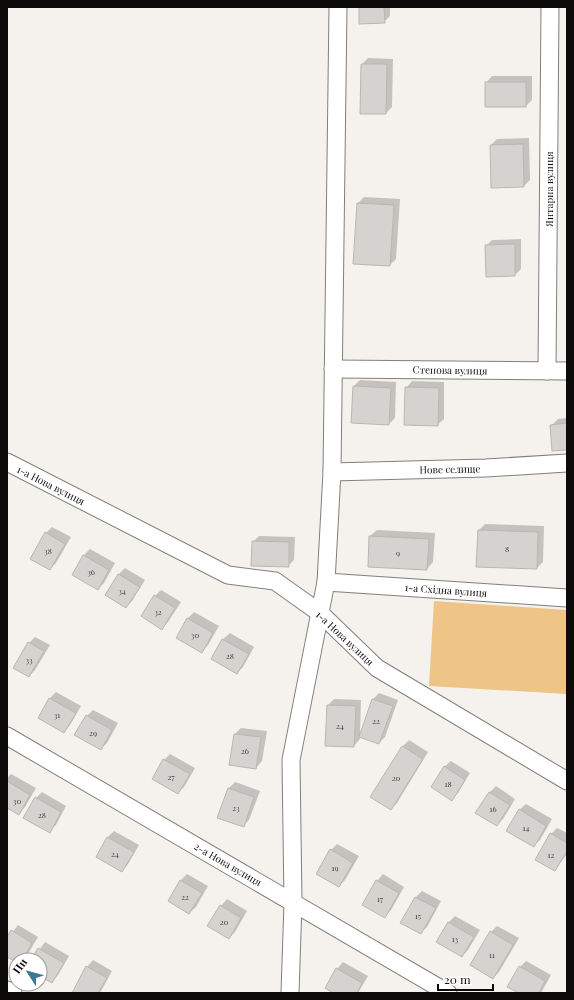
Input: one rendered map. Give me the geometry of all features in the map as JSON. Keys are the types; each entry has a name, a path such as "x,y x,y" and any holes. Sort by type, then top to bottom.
{"street":[{"path":"290,993 294,903 291,760 326,582 332,472 338,7"},
{"name":"Янтарна вулиця","path":"547,371 550,7"},
{"name":"Степова вулиця","path":"333,369 567,370"},
{"name":"1-а Нова вулиця","path":"7,462 228,575 275,581 320,613 377,668 567,781"},
{"name":"Нове селище","path":"332,472 486,468 567,463"},
{"name":"1-а Східна вулиця","path":"326,582 567,598"},
{"name":"2-а Нова вулиця","path":"7,736 448,993"},
{"path":"7,990 13,993"}],"shaded area":[{"path":"434,601 567,610 567,694 429,686"}],"building":[{"path":"359,7 384,7 385,23 359,24"},
{"path":"361,64 387,64 386,114 360,114"},
{"path":"485,82 526,82 526,107 485,107"},
{"path":"523,144 524,187 491,188 490,145"},
{"path":"357,203 394,205 390,266 353,264"},
{"path":"515,244 515,276 486,277 485,245"},
{"path":"353,386 391,388 389,425 351,423"},
{"path":"405,387 439,388 438,426 404,425"},
{"path":"567,423 567,450 552,451 550,425"},
{"path":"478,530 538,532 537,569 476,567"},
{"path":"45,532 65,544 50,570 30,559"},
{"path":"369,536 429,539 427,570 368,567"},
{"path":"252,541 289,542 289,567 251,566"},
{"path":"83,555 109,570 98,590 72,575"},
{"path":"118,574 140,587 126,608 105,595"},
{"path":"154,595 175,608 162,630 141,616"},
{"path":"187,618 213,633 202,653 176,638"},
{"path":"222,639 249,654 237,674 211,659"},
{"path":"28,642 44,651 29,677 13,668"},
{"path":"49,698 76,713 64,733 38,718"},
{"path":"372,699 393,706 379,744 359,737"},
{"path":"327,705 356,706 354,747 325,746"},
{"path":"86,715 112,730 101,750 74,735"},
{"path":"234,734 261,737 256,769 229,765"},
{"path":"402,746 423,759 391,810 370,797"},
{"path":"163,759 190,774 178,794 152,779"},
{"path":"444,766 465,780 452,801 431,787"},
{"path":"7,781 30,795 19,815 7,808"},
{"path":"228,788 254,797 244,827 217,818"},
{"path":"489,792 510,805 497,826 475,813"},
{"path":"35,797 61,812 50,833 23,818"},
{"path":"519,809 546,826 534,847 506,831"},
{"path":"550,833 567,843 567,851 555,871 535,860"},
{"path":"107,837 134,852 122,872 96,857"},
{"path":"330,849 353,863 339,887 316,874"},
{"path":"180,880 202,893 189,914 168,901"},
{"path":"376,880 399,893 385,918 362,905"},
{"path":"415,897 436,908 421,934 400,923"},
{"path":"220,905 241,918 229,939 207,926"},
{"path":"448,922 474,937 462,957 436,942"},
{"path":"11,930 32,943 27,952 8,952 8,958 7,937"},
{"path":"490,931 513,945 493,979 470,965"},
{"path":"38,948 45,952 36,952"},
{"path":"48,954 64,963 52,983 48,981"},
{"path":"86,966 107,978 98,993 72,993"},
{"path":"519,966 545,981 539,993 519,993 507,987"},
{"path":"336,968 362,983 357,993 333,993 325,988"}]}
